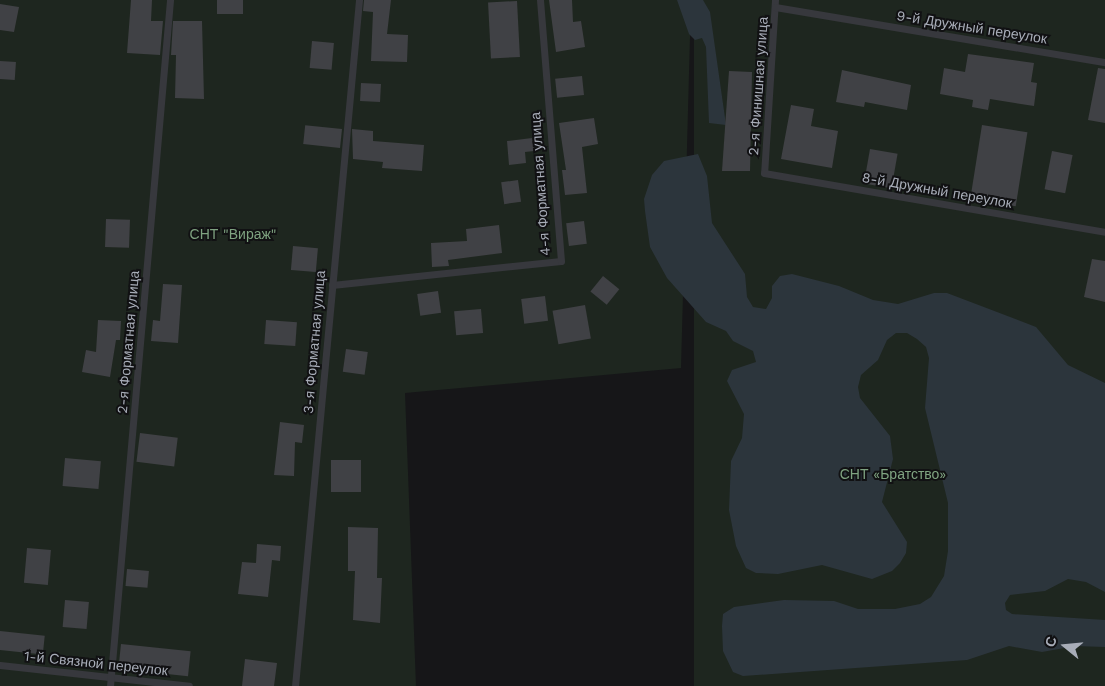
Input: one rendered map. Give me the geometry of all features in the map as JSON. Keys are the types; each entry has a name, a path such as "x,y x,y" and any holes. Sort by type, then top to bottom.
{"lane":[{"name":"2-я Форматная улица","path":"110,686 170,0"},
{"name":"3-я Форматная улица","path":"295,686 359,0"},
{"name":"4-я Форматная улица","path":"332,285 561,261 540,0"},
{"name":"9-й Дружный переулок","path":"775,4 1105,62"},
{"name":"2-я Финишная улица","path":"764,173 775,4"},
{"name":"8-й Дружный переулок","path":"764,173 1105,232"},
{"name":"1-й Связной переулок","path":"0,665 189,686"}],"green space":[{"name":"СНТ \"Вираж\"","path":"0,0 691,0 681,368 405,393 416,686 0,686"},
{"name":"СНТ «Братство»","path":"694,0 1105,0 1105,686 694,686"}],"shaded area":[{"path":"677,0 703,0 710,12 726,125 709,123 706,47 702,38 695,40 689,34"},
{"path":"698,154 707,176 712,223 745,274 747,297 753,307 766,309 772,298 772,286 780,276 792,274 839,286 873,300 898,304 934,293 947,293 1036,327 1068,365 1105,383 1105,592 1086,582 1068,579 1045,591 1010,595 1005,603 1006,610 1012,614 1105,620 1105,647 1075,646 1042,652 1009,646 967,660 743,676 733,672 723,651 722,626 723,614 734,607 784,600 834,601 858,609 895,609 920,604 931,597 944,576 948,551 948,503 925,408 929,358 926,347 907,333 896,333 887,340 878,360 861,375 858,387 860,398 890,436 893,459 882,502 907,542 906,553 900,563 892,571 872,579 822,565 778,574 756,573 746,568 736,546 729,510 731,461 742,438 744,414 727,381 732,370 756,362 753,351 733,341 726,331 706,322 667,278 650,247 645,211 644,199 652,175 664,161"}],"building":[{"path":"131,0 152,0 151,21 163,21 160,55 127,53"},
{"path":"217,0 243,0 243,14 217,14"},
{"path":"364,0 391,0 387,34 408,35 407,62 371,61 373,12 363,11"},
{"path":"549,0 572,0 573,22 581,21 585,47 556,52"},
{"path":"517,1 520,57 491,58 488,3"},
{"path":"0,4 19,7 14,32 0,30"},
{"path":"173,21 202,21 204,99 175,98 176,55 171,55"},
{"path":"312,41 334,43 332,70 310,68"},
{"path":"968,54 1034,63 1031,82 1037,83 1034,106 990,99 988,110 972,107 973,100 940,94 944,68 965,72"},
{"path":"0,61 16,62 15,80 0,79"},
{"path":"1098,68 1105,69 1105,123 1088,120"},
{"path":"842,70 911,85 907,110 865,102 864,107 836,102"},
{"path":"729,71 752,72 750,171 722,171"},
{"path":"582,76 584,95 557,98 555,79"},
{"path":"361,83 381,84 380,102 360,101"},
{"path":"791,105 814,109 811,126 838,131 832,168 781,159"},
{"path":"594,118 598,144 582,147 587,193 565,195 562,170 566,170 559,123"},
{"path":"305,125 342,129 340,148 303,144"},
{"path":"982,125 1027,132 1016,206 970,199"},
{"path":"352,129 373,131 373,141 424,145 422,171 382,168 383,162 353,159"},
{"path":"532,138 534,151 525,152 526,163 509,165 507,141"},
{"path":"870,149 898,154 891,188 864,183"},
{"path":"1052,151 1073,155 1065,193 1045,189"},
{"path":"518,180 521,202 504,204 501,182"},
{"path":"106,219 130,220 129,248 105,247"},
{"path":"584,221 587,244 569,246 566,223"},
{"path":"499,225 502,253 448,260 449,266 432,267 431,243 467,241 466,229"},
{"path":"293,246 318,248 316,272 291,270"},
{"path":"1092,259 1105,261 1105,302 1084,297"},
{"path":"603,276 619,289 607,305 590,292"},
{"path":"163,284 182,285 178,343 151,341 153,320 160,321"},
{"path":"438,291 441,313 420,316 417,294"},
{"path":"545,296 548,321 524,324 521,299"},
{"path":"585,305 591,338 558,344 553,311"},
{"path":"481,309 483,333 456,335 454,311"},
{"path":"98,320 121,321 120,340 116,340 110,377 82,372 86,350 96,352"},
{"path":"266,320 297,322 295,346 264,344"},
{"path":"346,349 368,352 365,375 343,372"},
{"path":"280,422 304,425 302,443 295,442 294,476 274,475"},
{"path":"140,433 178,438 174,466 136,462"},
{"path":"65,458 101,461 98,489 63,486"},
{"path":"331,460 361,460 361,492 331,492"},
{"path":"348,527 378,528 377,578 382,578 380,623 353,620 355,571 348,571"},
{"path":"257,544 281,546 280,561 272,560 268,597 238,594 242,562 256,563"},
{"path":"27,548 51,550 48,585 24,583"},
{"path":"127,569 149,571 147,588 126,586"},
{"path":"65,600 89,602 87,629 63,627"},
{"path":"0,631 45,636 43,655 0,650"},
{"path":"121,644 191,651 188,676 118,669"},
{"path":"245,659 277,663 274,686 242,686"}]}
